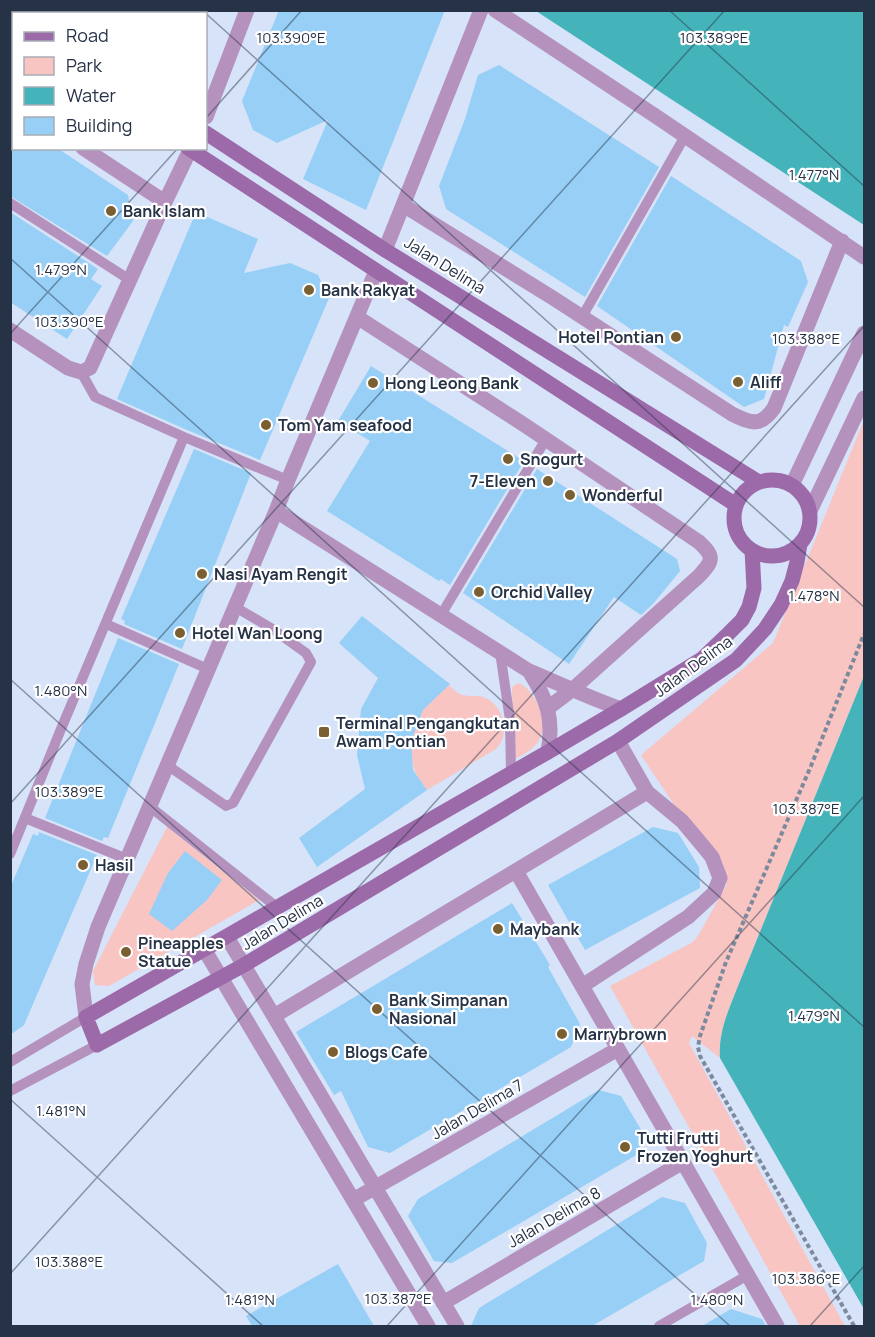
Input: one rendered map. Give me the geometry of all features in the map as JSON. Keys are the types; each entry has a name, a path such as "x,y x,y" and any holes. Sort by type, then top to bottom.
{"street":[{"path":"207,111 212,79 247,10"},
{"path":"385,250 481,10"},
{"path":"495,10 864,257"},
{"name":"Jalan Delima","path":"207,134 385,250 759,482"},
{"path":"86,150 165,202"},
{"path":"10,330 68,368 81,372 90,368 189,150"},
{"path":"191,150 735,505"},
{"path":"403,205 747,422 766,419 774,408 842,241"},
{"path":"97,1045 86,1017 82,984 98,927 376,271"},
{"path":"357,317 546,439 699,542 711,556 708,566 699,576 573,689 548,708"},
{"path":"792,485 864,333"},
{"path":"810,512 804,496 792,485 776,480 759,482 744,491 735,505 734,522 740,539 752,550 769,556 786,553 800,544 808,529 810,512 864,398"},
{"path":"276,511 529,671 621,709"},
{"name":"Jalan Delima","path":"97,1045 244,965 618,741 736,660 765,629 781,605 792,581 800,544"},
{"name":"Jalan Delima","path":"86,1017 548,752 702,659 742,620 749,607 754,588 752,550"},
{"path":"529,671 541,690 548,708 551,735 548,752"},
{"path":"582,986 688,917 714,893 720,878 712,857 682,821 647,792 618,741"},
{"path":"274,1016 647,792"},
{"path":"516,871 777,1326"},
{"path":"227,937 457,1326"},
{"path":"204,949 428,1326"},
{"name":"Jalan Delima 7","path":"353,1200 618,1049"},
{"name":"Jalan Delima 8","path":"444,1303 683,1162"}],"lane":[{"path":"582,317 685,136"},
{"path":"10,203 130,280"},
{"path":"81,372 95,397 288,480"},
{"path":"10,854 184,437"},
{"path":"441,615 546,439"},
{"path":"167,765 226,806 233,803 311,662 306,653 235,606"},
{"path":"105,624 208,669"},
{"path":"500,652 510,720 511,773"},
{"path":"149,806 278,908"},
{"path":"25,818 127,859"},
{"path":"10,1062 86,1017"},
{"path":"10,1090 97,1045"},
{"path":"659,1326 748,1275"}],"path":[{"path":"854,1326 700,1056 698,1047 699,1036 726,962 811,766 864,634"}],"green space":[{"path":"864,420 864,676 731,1003 722,1030 720,1058 692,1036 689,1043 845,1326 800,1326 610,986 693,942 727,884 641,755 773,643"},
{"path":"445,681 460,694 483,697 496,706 503,720 503,736 496,749 427,790 413,766 410,737 419,712"},
{"path":"518,683 526,688 535,699 543,718 543,727 538,742 532,749 514,759 512,687"},
{"path":"167,827 259,900 109,986 95,985 93,971"}],"water":[{"path":"536,11 864,11 864,225"},
{"path":"864,676 864,1309 720,1058 720,1048 722,1030 731,1003"}],"building":[{"path":"279,10 445,10 366,210 303,179 328,120 277,143 253,130 242,101"},
{"path":"499,65 659,167 585,297 446,209 439,186 465,119 478,75"},
{"path":"10,148 12,150 60,150 128,195 133,221 107,256 10,196"},
{"path":"671,176 801,261 808,282 788,327 784,325 764,399 744,407 597,306"},
{"path":"10,212 98,269 91,279 102,286 67,339 10,302"},
{"path":"196,212 258,239 244,273 290,263 318,275 329,298 260,460 117,399"},
{"path":"371,366 524,461 450,585 441,579 439,581 327,511 370,441 338,421"},
{"path":"194,449 251,473 182,649 124,624 125,621 121,619"},
{"path":"537,469 677,559 680,571 641,615 614,597 569,664 463,593"},
{"path":"362,616 450,684 423,710 411,741 413,770 427,790 317,867 299,838 365,789 357,755 361,709 378,678 339,643"},
{"path":"118,638 179,664 108,838 104,837 102,841 45,818"},
{"path":"653,827 678,833 699,867 700,888 585,950 548,885"},
{"path":"39,832 97,855 24,1025 10,1035 10,888 33,834 38,836"},
{"path":"185,851 222,880 207,900 172,931 149,914 168,873"},
{"path":"512,903 550,965 548,967 580,1024 571,1047 390,1153 368,1147 341,1091 334,1095 296,1032"},
{"path":"599,1090 621,1096 643,1133 638,1154 452,1263 434,1261 408,1216 418,1199"},
{"path":"662,1197 685,1203 707,1243 704,1261 592,1326 471,1326 479,1308"},
{"path":"338,1264 374,1326 252,1326 246,1316"},
{"path":"731,1309 762,1319 766,1326 702,1326"}],"place":[{"name":"Bank Islam","path":"111,211"},
{"name":"Bank Rakyat","path":"309,290"},
{"name":"Hotel Pontian","path":"676,337"},
{"name":"Aliff","path":"738,382"},
{"name":"Hong Leong Bank","path":"373,383"},
{"name":"Tom Yam seafood","path":"266,425"},
{"name":"Snogurt","path":"508,459"},
{"name":"7-Eleven","path":"548,481"},
{"name":"Wonderful","path":"570,495"},
{"name":"Nasi Ayam Rengit","path":"202,574"},
{"name":"Orchid Valley","path":"479,592"},
{"name":"Hotel Wan Loong","path":"180,633"},
{"name":"Terminal Pengangkutan Awam Pontian","path":"324,732"},
{"name":"Hasil","path":"83,865"},
{"name":"Maybank","path":"498,929"},
{"name":"Pineapples Statue","path":"126,952"},
{"name":"Bank Simpanan Nasional","path":"377,1009"},
{"name":"Marrybrown","path":"562,1034"},
{"name":"Blogs Cafe","path":"333,1052"},
{"name":"Tutti Frutti Frozen Yoghurt","path":"625,1147"}]}
